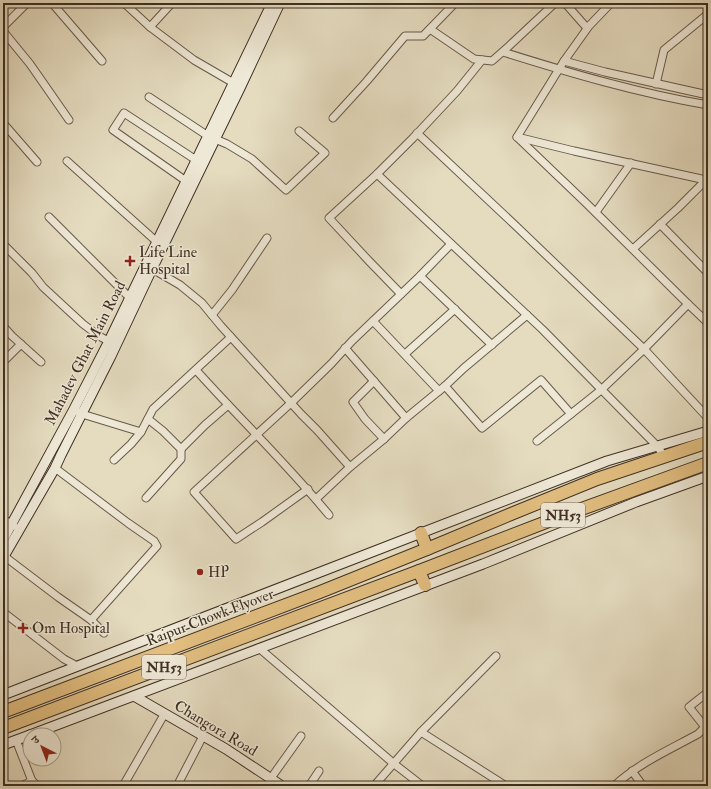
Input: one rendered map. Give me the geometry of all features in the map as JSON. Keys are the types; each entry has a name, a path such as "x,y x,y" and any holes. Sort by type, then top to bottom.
{"highway":[{"name":"NH53","path":"427,549 597,479 660,451 708,442"},
{"name":"NH53","path":"419,571 554,519 708,463"},
{"path":"421,533 427,549"},
{"name":"Raipur Chowk Flyover","path":"3,712 320,592 427,549"},
{"path":"419,571 425,585"},
{"name":"Raipur Chowk Flyover","path":"3,728 419,571"}],"street":[{"path":"3,27 27,3"},
{"path":"52,3 102,61"},
{"path":"124,3 150,27 194,60 237,85 280,3"},
{"path":"150,27 172,3"},
{"name":"Mahadev Ghat Main Road","path":"3,540 78,411 112,343 130,298 149,267 157,242 196,160 211,138 237,85 272,3"},
{"path":"333,118 405,36 423,36 455,3"},
{"path":"430,29 474,59 492,61 555,3"},
{"path":"565,3 588,28"},
{"path":"517,137 564,61 588,28 611,3"},
{"path":"656,84 664,50 708,14"},
{"path":"3,31 30,64 68,120"},
{"path":"503,52 559,70 675,99 708,105"},
{"path":"401,294 368,261 329,218 377,174 417,133 457,91 482,60"},
{"path":"564,61 605,72 708,95"},
{"path":"149,97 211,138 227,144 252,159 286,190 325,153 299,131"},
{"path":"186,181 112,130 124,113 196,160"},
{"path":"3,123 37,162"},
{"path":"417,133 644,349 708,418"},
{"path":"517,137 574,151 707,179"},
{"path":"517,137 596,212 708,323"},
{"path":"3,244 32,273 43,287 83,324 99,336 112,343 211,138"},
{"path":"67,161 157,242"},
{"path":"596,212 631,163"},
{"path":"377,174 543,330 660,451"},
{"path":"633,249 707,179"},
{"path":"49,217 130,298"},
{"path":"660,224 708,273"},
{"path":"212,315 232,290 267,238"},
{"path":"308,489 236,539 194,492 291,403 451,244"},
{"path":"149,267 180,285 202,303 231,337 350,467"},
{"path":"420,276 492,345"},
{"path":"537,441 601,390 688,304"},
{"path":"405,354 455,309"},
{"path":"316,499 406,418 446,386 464,368 527,315"},
{"path":"373,321 439,391"},
{"path":"3,326 41,362"},
{"path":"114,460 141,432 153,409 231,337"},
{"path":"3,362 21,344"},
{"path":"345,348 406,418"},
{"path":"196,370 308,489 329,515"},
{"path":"446,386 482,428 541,380 571,414"},
{"path":"374,381 353,402 384,439"},
{"path":"146,498 181,459 181,449 228,405"},
{"path":"104,633 91,620 4,557 55,468 78,411 141,432"},
{"path":"148,419 163,431 181,449"},
{"path":"3,695 607,461 660,451 708,431"},
{"path":"55,468 154,541 157,546 91,620"},
{"path":"51,727 546,539 636,502 708,476"},
{"path":"3,518 20,529"},
{"path":"3,612 64,659 77,666"},
{"path":"259,648 393,763 420,784"},
{"path":"374,786 421,732 496,656"},
{"path":"614,786 647,761 706,730 689,708 708,692"},
{"name":"Changora Road","path":"134,696 226,749 282,786"},
{"path":"123,786 165,713"},
{"path":"421,732 506,786"},
{"path":"178,786 203,736"},
{"path":"271,778 302,736"},
{"path":"3,745 22,738"},
{"path":"16,740 35,784 21,786"},
{"path":"309,786 319,771"},
{"path":"632,771 644,786"}],"place":[{"name":"Life Line Hospital","path":"130,261"},
{"name":"HP","path":"200,572"},
{"name":"Om Hospital","path":"23,628"}]}
